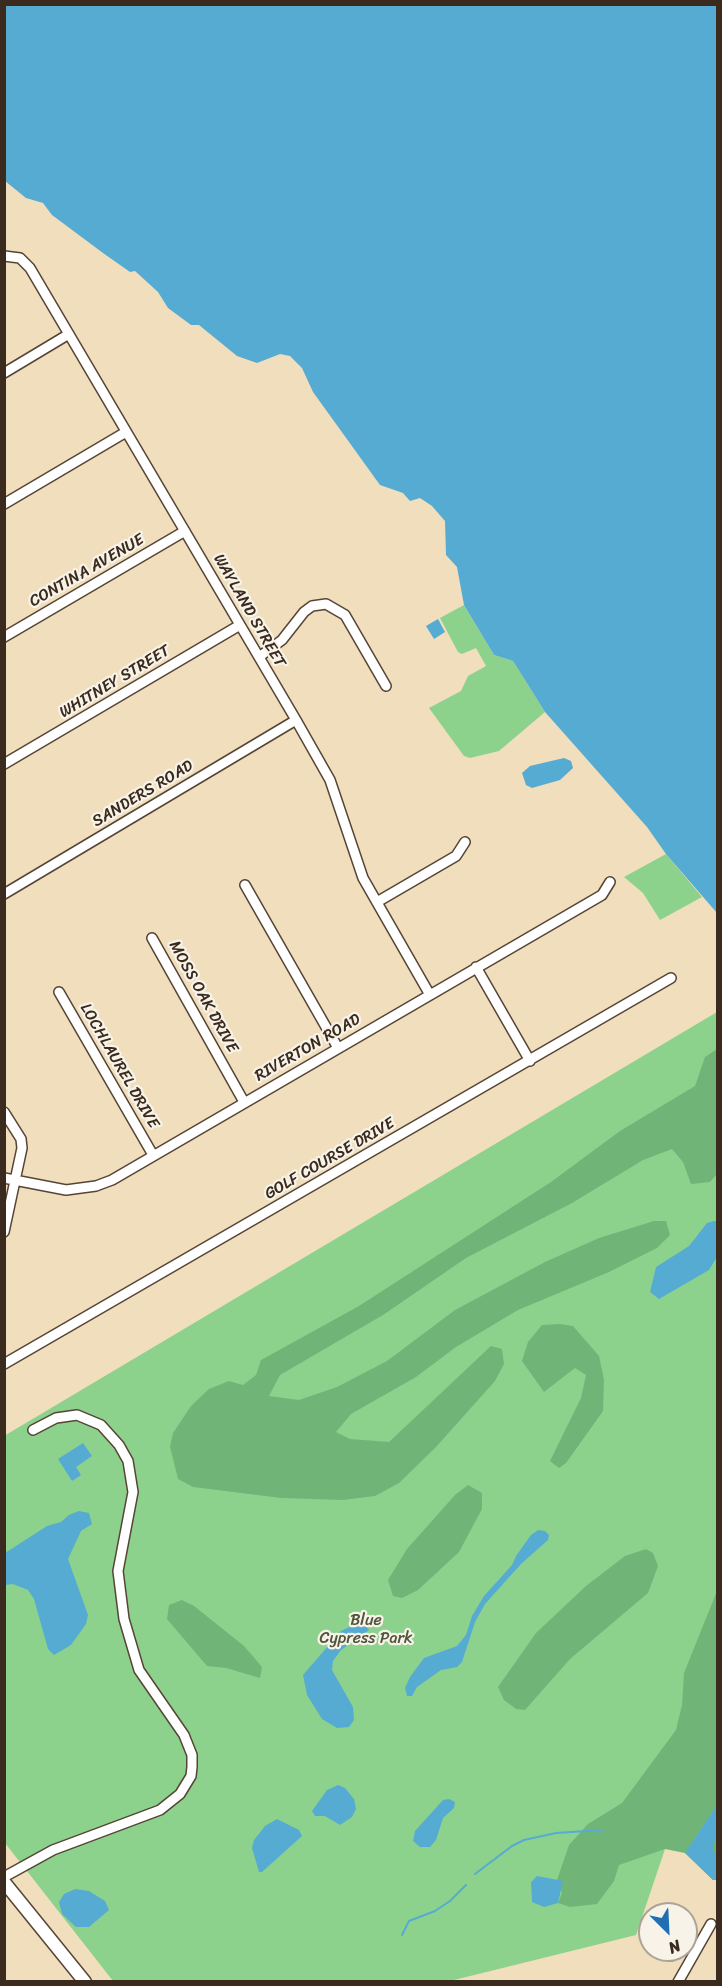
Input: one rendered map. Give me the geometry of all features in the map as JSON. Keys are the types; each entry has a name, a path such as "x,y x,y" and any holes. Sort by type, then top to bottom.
{"street":[{"name":"WAYLAND STREET","path":"4,256 16,256 30,268 296,720 330,780 356,862 430,995"},
{"path":"4,373 69,334"},
{"path":"4,504 126,432"},
{"name":"CONTINA AVENUE","path":"4,638 184,531"},
{"path":"259,657 282,640 304,612 312,606 326,604 345,615 386,686"},
{"name":"WHITNEY STREET","path":"4,764 240,626"},
{"name":"SANDERS ROAD","path":"4,894 296,720"},
{"path":"377,902 456,856 465,842"},
{"name":"RIVERTON ROAD","path":"4,1178 48,1188 82,1189 112,1180 602,895 610,882"},
{"path":"245,885 338,1048"},
{"name":"MOSS OAK DRIVE","path":"152,938 244,1102"},
{"path":"476,968 530,1061"},
{"name":"GOLF COURSE DRIVE","path":"4,1364 671,978"},
{"name":"LOCHLAUREL DRIVE","path":"59,992 153,1155"},
{"path":"4,1112 21,1139 22,1149 4,1232"},
{"path":"4,1877 53,1850 160,1810 180,1794 191,1776 192,1767 192,1755 184,1735 139,1670 124,1619 118,1571 133,1492 128,1461 119,1445 101,1425 77,1415 56,1418 33,1430"},
{"path":"4,1882 86,1982"},
{"path":"678,1982 711,1924"}],"green space":[{"path":"464,605 494,655 513,661 545,712 499,751 470,758 464,756 429,708 461,691 468,676 486,666 476,648 462,654 458,652 440,618"},
{"path":"666,854 702,897 660,920 643,893 624,877"},
{"name":"Blue Cypress Park","path":"717,1012 717,1695 647,1902 638,1902 636,1935 450,1981 113,1981 5,1843 4,1436"},
{"path":"717,1049 717,1174 710,1182 691,1184 683,1162 672,1149 643,1160 572,1203 466,1258 383,1315 280,1375 269,1396 299,1400 337,1387 387,1361 455,1310 545,1262 599,1238 654,1221 666,1221 670,1235 657,1248 609,1272 518,1310 456,1347 416,1377 351,1414 336,1432 350,1439 389,1442 491,1346 502,1349 504,1364 495,1381 436,1447 399,1483 375,1496 343,1500 281,1498 193,1487 178,1479 170,1447 173,1433 191,1406 209,1389 229,1381 243,1385 256,1375 261,1360 359,1306 551,1182 620,1131 695,1086 705,1057"},
{"path":"542,1325 573,1326 599,1356 604,1380 603,1411 566,1463 559,1468 550,1461 581,1398 586,1375 575,1368 544,1392 522,1361 528,1342"},
{"path":"468,1485 482,1493 482,1509 459,1552 418,1590 402,1598 393,1596 388,1580 407,1549 455,1495"},
{"path":"646,1549 653,1553 658,1566 648,1593 570,1659 525,1710 516,1709 504,1700 498,1687 536,1633 586,1586 625,1556"},
{"path":"717,1591 717,1880 713,1880 685,1853 665,1849 619,1865 614,1881 597,1904 570,1907 558,1903 562,1893 557,1880 569,1845 588,1824 622,1803 676,1730 682,1705 684,1673"},
{"path":"182,1600 194,1606 244,1646 262,1667 260,1678 226,1668 207,1666 167,1619 169,1605"}],"water":[{"path":"4,5 717,5 717,913 666,854 647,827 545,712 513,661 494,655 464,605 457,567 446,555 445,521 432,506 420,498 410,501 403,493 380,485 313,392 302,368 290,356 280,354 257,363 237,356 199,325 191,325 168,308 158,292 135,271 130,272 52,215 43,203 26,198 5,181"},
{"path":"438,619 445,632 434,639 426,626"},
{"path":"564,758 571,761 573,768 560,780 532,788 526,785 522,773 530,766"},
{"path":"717,1221 717,1257 709,1270 659,1299 650,1292 656,1267 689,1246 707,1223"},
{"path":"83,1443 92,1456 76,1467 81,1475 72,1481 58,1459"},
{"path":"79,1511 89,1513 92,1524 81,1531 68,1559 88,1615 86,1624 71,1645 54,1655 48,1649 34,1599 28,1590 13,1584 5,1585 5,1553 47,1526 61,1522 69,1515"},
{"path":"538,1530 545,1531 549,1535 548,1540 521,1564 485,1604 475,1622 462,1662 457,1667 441,1670 417,1687 412,1696 407,1696 405,1688 424,1658 457,1646 466,1635 472,1616 484,1596 512,1565 531,1535"},
{"path":"362,1621 369,1630 341,1650 333,1661 332,1670 353,1707 354,1720 349,1727 337,1728 322,1719 307,1695 303,1675 341,1631"},
{"path":"338,1785 345,1788 354,1799 356,1809 352,1817 340,1825 325,1816 315,1816 312,1811 327,1790"},
{"path":"449,1799 455,1802 454,1808 443,1818 436,1840 430,1847 420,1847 413,1841 415,1831 443,1800"},
{"path":"717,1805 717,1838 714,1842 714,1852 717,1855 717,1880 713,1880 685,1853"},
{"path":"277,1819 299,1830 302,1836 262,1872 259,1872 252,1848 254,1840 265,1826"},
{"path":"537,1876 563,1881 558,1903 544,1907 532,1902 531,1882"},
{"path":"75,1889 89,1891 105,1901 109,1910 89,1927 76,1927 62,1914 59,1902 64,1894"}],"waterway":[{"path":"475,1874 512,1846 524,1840 556,1833 602,1830"},
{"path":"402,1935 409,1921 435,1911 450,1901 466,1885"}]}
